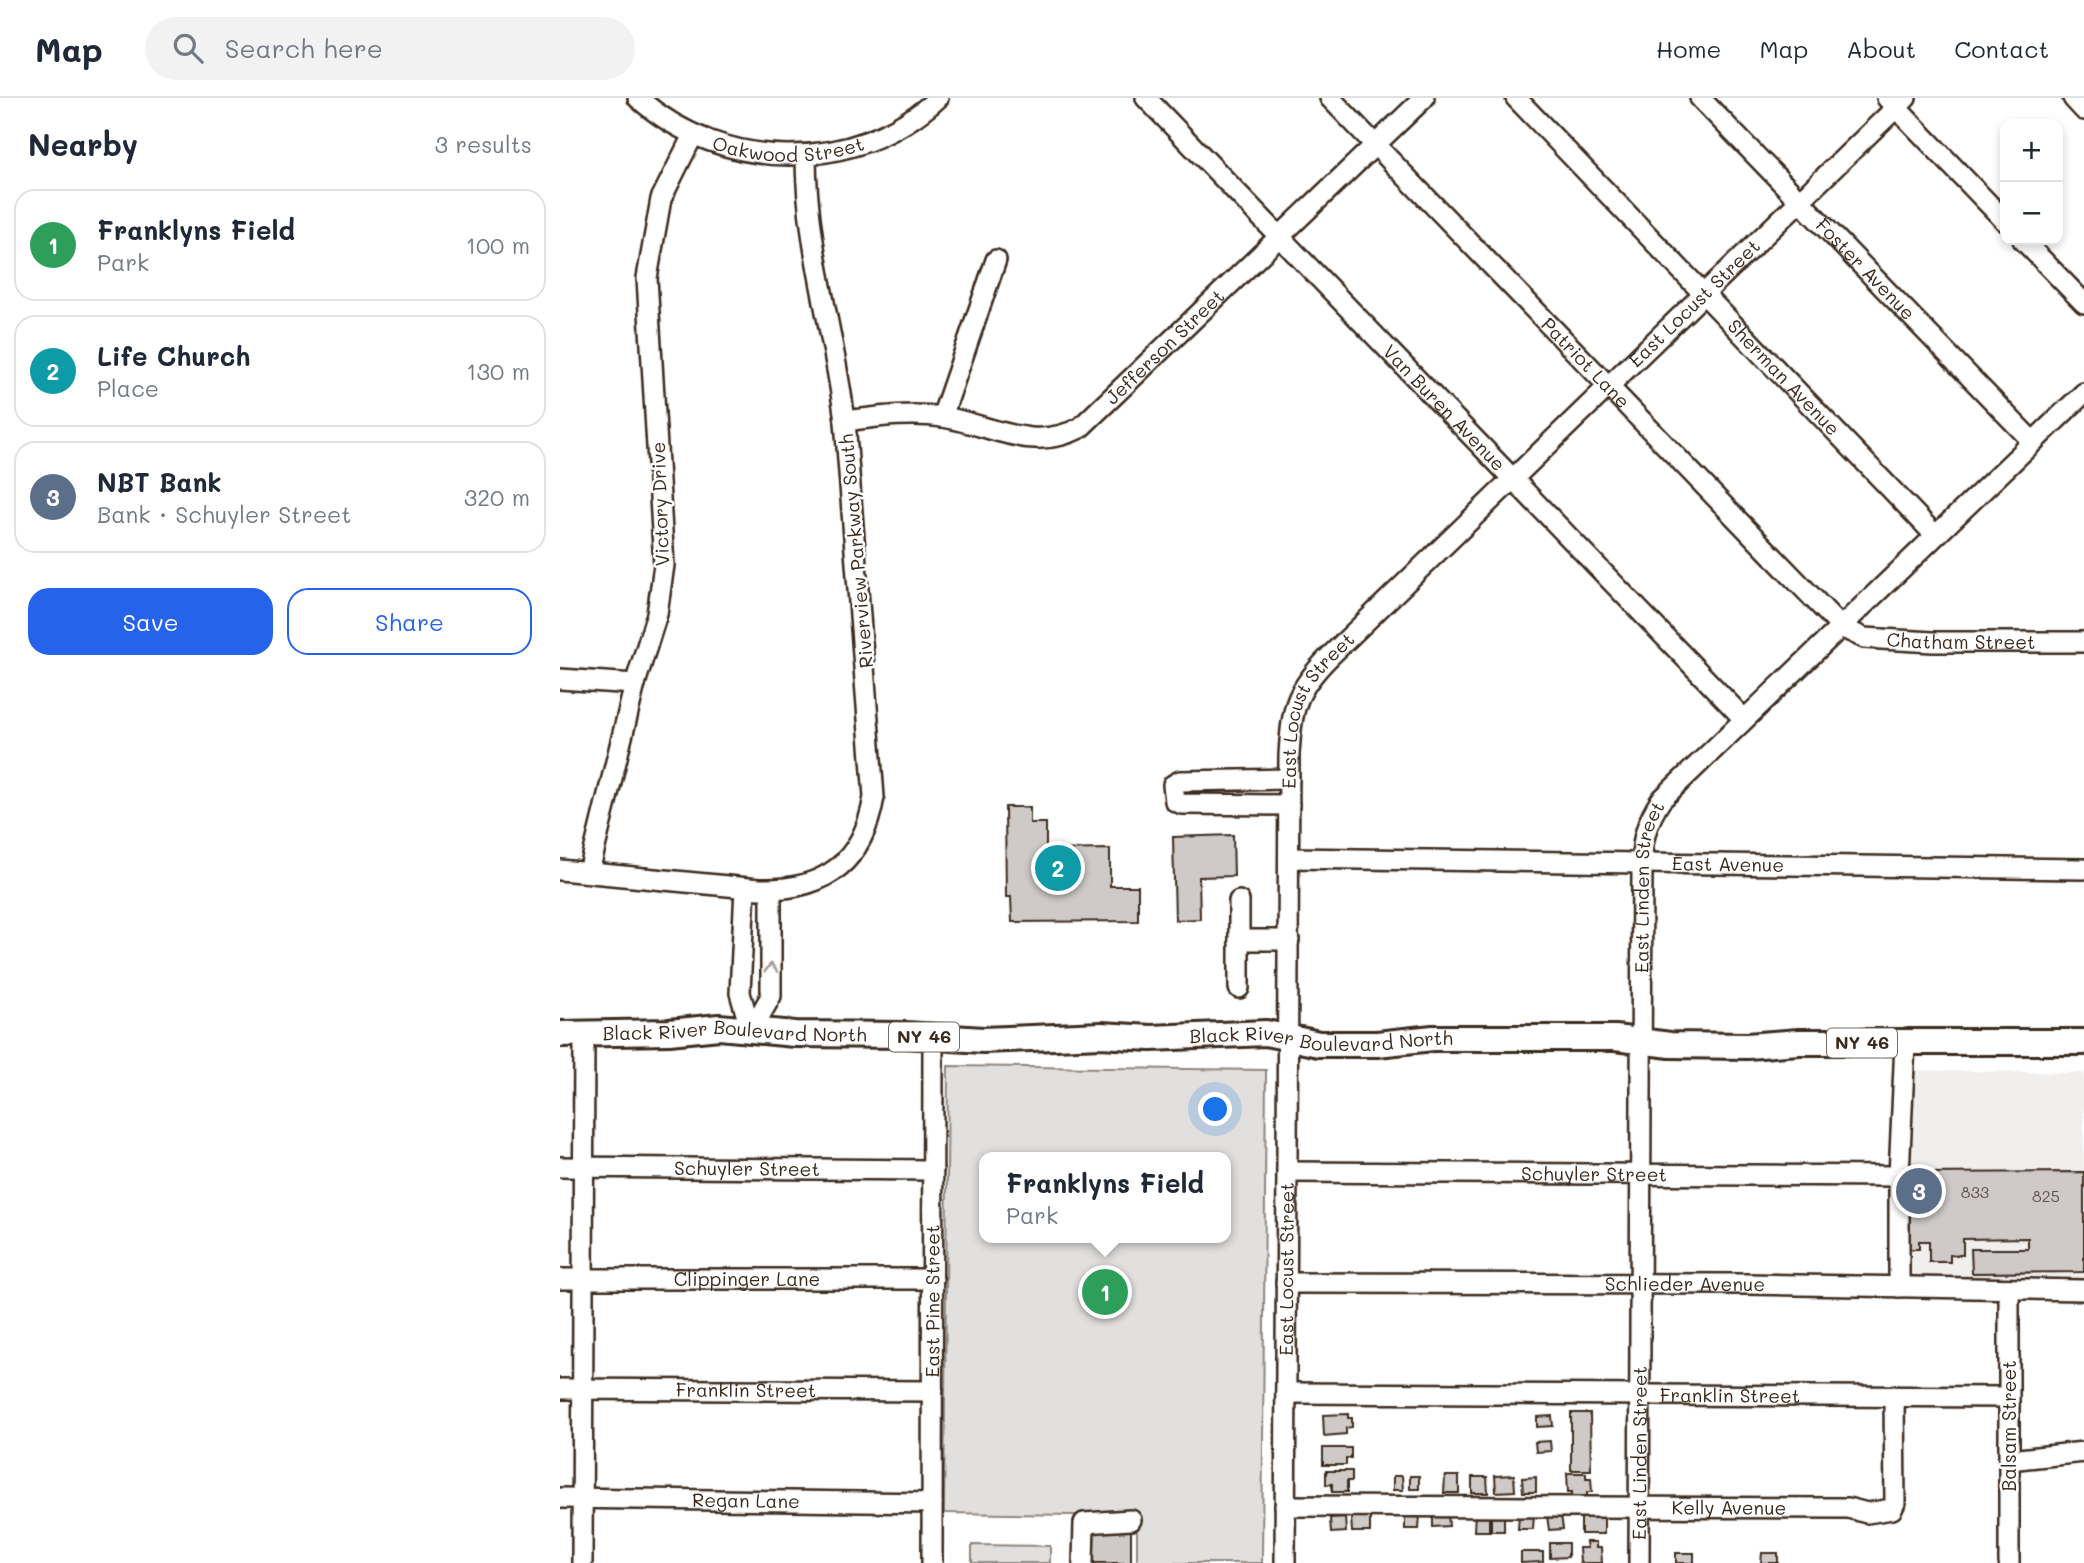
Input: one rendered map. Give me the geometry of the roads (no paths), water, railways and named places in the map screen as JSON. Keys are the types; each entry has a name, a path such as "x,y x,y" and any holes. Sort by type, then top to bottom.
{"main road":[{"name":"Black River Boulevard North","path":"572,1034 719,1027 751,1031 1008,1040 1229,1033 1289,1036 1319,1044 1377,1044 1433,1038 1641,1040 1670,1045 1747,1046 2084,1042"}],"street":[{"name":"Oakwood Street","path":"638,98 693,135 717,145 752,152 806,156 853,147 892,131 923,112 939,98"},
{"name":"Van Buren Avenue","path":"1146,98 1744,719"},
{"name":"Patriot Lane","path":"1330,98 1841,627"},
{"name":"Jefferson Street","path":"845,421 903,415 942,417 1027,438 1060,438 1080,428 1424,98"},
{"name":"Sherman Avenue","path":"1516,98 1936,535"},
{"name":"Foster Avenue","path":"1700,98 2032,441"},
{"path":"2073,98 2084,110"},
{"name":"East Locust Street","path":"1285,1563 1289,779 1291,716 1299,692 1310,676 1800,200 1896,101"},
{"path":"1896,101 2000,215"},
{"name":"Victory Drive","path":"589,873 635,684 657,614 664,565 647,278 662,200 693,135"},
{"name":"Riverview Parkway South","path":"560,870 745,888 792,889 814,882 839,868 859,844 867,826 874,797 845,421 812,250 806,197 806,156"},
{"path":"2028,245 2084,303"},
{"path":"942,417 996,260"},
{"name":"East Linden Street","path":"1639,1563 1642,841 1648,819 1661,800 2058,415 2084,393"},
{"path":"2058,415 2084,415"},
{"name":"Chatham Street","path":"1841,627 1864,638 1933,642 2084,642"},
{"path":"560,679 635,684"},
{"path":"1289,779 1180,781 1173,785 1171,792 1175,801 1182,804 1289,805"},
{"name":"East Avenue","path":"1289,858 1642,861 1674,866 2084,869"},
{"path":"745,888 740,993 751,1031"},
{"path":"751,1031 771,996 771,890"},
{"path":"1239,901 1239,988"},
{"path":"1239,940 1289,940"},
{"path":"572,1034 584,1167 582,1563"},
{"name":"East Pine Street","path":"932,1563 933,1038"},
{"path":"1899,1287 1899,1175 1905,1043"},
{"name":"Schuyler Street","path":"560,1167 933,1170"},
{"name":"Schuyler Street","path":"1288,1172 1899,1175"},
{"name":"Clippinger Lane","path":"560,1279 933,1279"},
{"name":"Schlieder Avenue","path":"1286,1283 2084,1290"},
{"name":"Balsam Street","path":"2009,1563 2010,1289"},
{"name":"Franklin Street","path":"560,1389 933,1391"},
{"name":"Franklin Street","path":"1286,1393 2009,1397"},
{"name":"Kelly Avenue","path":"1285,1506 1848,1508 1867,1513 1892,1509 1895,1503 1894,1396"},
{"path":"2009,1460 2084,1452"},
{"name":"Regan Lane","path":"560,1498 932,1503"},
{"path":"1083,1563 1084,1523 1130,1520"}],"place":[{"name":"Life Church","path":"1058,868"},
{"name":"NBT Bank","path":"1919,1191"},
{"name":"Franklyns Field","path":"1105,1292"}]}
